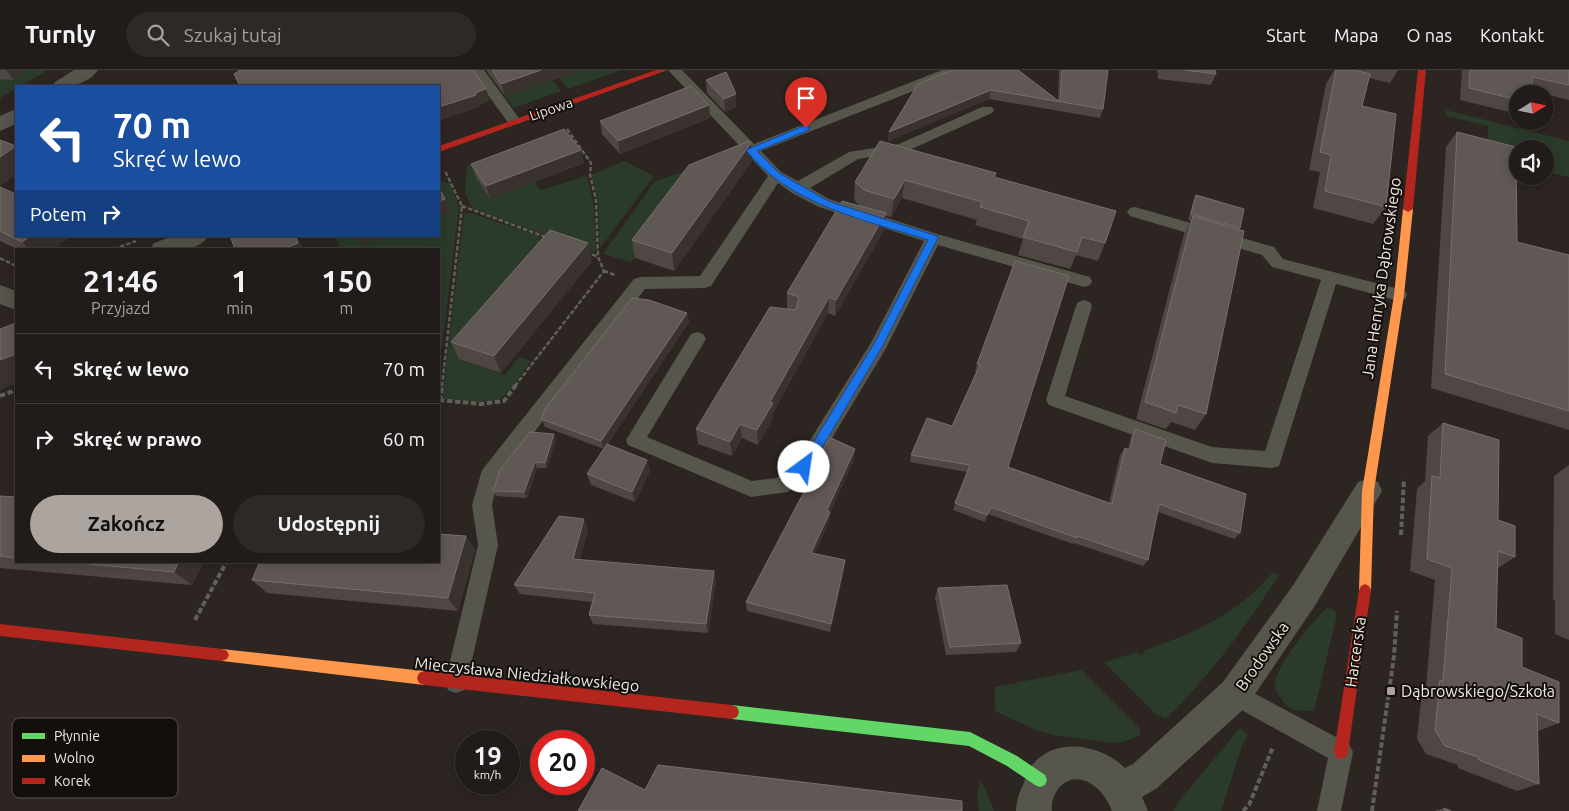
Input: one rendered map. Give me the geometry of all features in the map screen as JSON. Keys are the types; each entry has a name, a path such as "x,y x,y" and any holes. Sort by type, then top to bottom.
{"street":[{"path":"64,85 88,70"},
{"name":"Lipowa","path":"440,149 514,121 664,70"},
{"name":"Jana Henryka Dąbrowskiego","path":"1368,491 1399,295 1422,70"},
{"path":"0,125 15,116"},
{"path":"165,248 194,237"},
{"path":"0,294 15,301"},
{"path":"0,306 15,301"},
{"name":"Harcerska","path":"1341,752 1365,588 1368,491"},
{"name":"Brodowska","path":"1126,800 1145,776 1235,694 1305,594 1368,491"},
{"name":"Mieczysława Niedziałkowskiego","path":"0,630 177,652 970,739 1012,761 1037,796"},
{"path":"1037,796 1056,766 1078,763 1102,771 1126,800"}],"lane":[{"path":"477,70 514,121"},
{"path":"675,70 776,175 824,204 1084,281"},
{"path":"751,150 954,70"},
{"path":"797,189 854,155 902,148 987,110"},
{"path":"456,682 488,545 482,505 489,476 640,283 705,282 776,175"},
{"path":"1135,212 1268,251 1278,263 1399,295"},
{"path":"697,339 635,440 751,489 781,486 804,467 879,344 934,238"},
{"path":"1084,306 1055,400 1212,455 1272,460 1330,277"},
{"path":"1235,694 1341,752"},
{"name":"Harcerska","path":"1329,811 1341,752"}],"path":[{"path":"440,400 481,404 504,401 604,271 598,257 596,200 590,175 592,163 551,109"},
{"path":"440,392 462,206 443,166"},
{"path":"462,206 555,240"},
{"path":"116,248 139,239"},
{"path":"581,250 598,257"},
{"path":"0,258 15,266"},
{"path":"0,396 15,390"},
{"path":"177,652 226,563"},
{"path":"1372,811 1394,656"},
{"path":"1242,811 1249,805 1284,721"},
{"path":"1249,805 1250,811"}],"green space":[{"path":"23,70 48,70 23,85 15,85 15,90 0,98 0,79 14,79"},
{"path":"490,70 552,80 561,91 513,108 490,75"},
{"path":"582,70 619,71 568,89 559,78"},
{"path":"1446,110 1509,126 1509,130 1525,130 1569,141 1569,177 1554,174 1554,140 1509,140 1509,163 1503,162 1488,147 1488,126 1446,116"},
{"path":"511,150 491,199 535,182 540,190 587,176 594,207 596,250 594,252 472,209 465,192 467,166"},
{"path":"624,161 654,176 600,248 598,200 591,175"},
{"path":"705,165 631,262 603,254 655,181"},
{"path":"440,181 450,183 459,207 442,348 440,351 440,248 340,248 335,237 440,237 440,216 451,211 440,194"},
{"path":"464,213 471,213 536,235 555,248 460,359 505,375 519,357 531,361 505,395 495,400 472,401 442,398"},
{"path":"1273,572 1278,576 1240,633 1212,669 1166,719 1157,715 1104,662 1138,652 1140,655 1145,653 1144,650 1198,629 1246,599"},
{"path":"1327,608 1333,609 1337,615 1314,710 1301,711 1293,709 1286,705 1276,691 1276,680 1286,658"},
{"path":"1081,670 1139,728 1141,735 1123,742 1113,743 1054,735 1038,731 995,711 995,687"},
{"path":"1240,728 1248,735 1243,743 1221,811 1173,811 1179,801"},
{"path":"980,781 985,788 994,811 979,811 977,795"}],"building":[{"path":"240,70 473,70 486,89 475,93 476,95 440,107 440,85 240,85 234,74"},
{"path":"492,70 541,70 501,84"},
{"path":"952,70 1018,70 1060,102 991,90 889,132 918,84"},
{"path":"1062,70 1108,70 1103,109 1060,102"},
{"path":"1185,70 1215,70 1216,74"},
{"path":"1336,70 1354,70 1370,74 1362,106 1396,114 1386,207 1325,191 1331,155 1320,152"},
{"path":"1470,70 1569,70 1569,85 1532,77 1532,85 1509,85 1509,98 1469,88"},
{"path":"726,72 736,94 724,99 706,80"},
{"path":"691,86 709,105 618,141 600,121"},
{"path":"564,129 581,150 486,186 471,164"},
{"path":"1457,132 1509,145 1509,185 1516,185 1517,242 1569,255 1569,411 1445,374"},
{"path":"0,140 15,146 15,147 0,157"},
{"path":"749,141 751,143 672,253 632,240 689,165"},
{"path":"880,141 996,173 994,177 1116,211 1105,243 1082,237 1077,252 1023,237 1029,221 980,207 982,202 905,180 894,199 864,190 855,182"},
{"path":"0,187 15,194 15,237 29,237 22,242 0,231"},
{"path":"440,190 445,199 440,201"},
{"path":"1196,195 1244,209 1240,228 1191,214"},
{"path":"842,201 886,213 836,300 829,297 770,402 773,403 757,430 740,424 730,442 696,429 770,307 796,310 799,297 787,293"},
{"path":"1193,216 1244,231 1206,414 1178,405 1176,413 1145,402"},
{"path":"550,230 588,243 494,356 451,342"},
{"path":"230,237 295,237 298,243 286,248 235,248"},
{"path":"1015,261 1069,276 1008,467 1112,504 1125,448 1130,450 1135,429 1166,440 1160,464 1246,494 1240,533 1159,504 1148,560 1077,536 1077,538 991,507 987,515 955,503 970,465 911,455 927,418 952,426 980,365 977,364"},
{"path":"632,298 649,300 687,313 601,441 541,419 545,409"},
{"path":"15,323 15,354 0,360 0,329"},
{"path":"1443,423 1499,440 1498,520 1515,526 1515,557 1498,551 1496,628 1522,638 1522,667 1559,682 1559,723 1537,714 1539,784 1479,760 1478,757 1445,746 1435,730 1440,680 1443,681 1452,568 1427,559 1432,476 1440,478"},
{"path":"530,432 554,434 545,463 535,462 524,492 493,491 500,470"},
{"path":"829,437 855,449 827,510 830,512 811,553 845,560 831,624 746,602 805,490"},
{"path":"607,444 647,460 632,492 587,474"},
{"path":"0,496 15,497 15,558 0,556"},
{"path":"559,516 584,519 573,559 714,571 706,624 589,615 595,593 514,585"},
{"path":"440,534 466,536 448,598 252,580 259,563 440,563"},
{"path":"78,563 178,563 174,572"},
{"path":"1007,585 1021,643 950,647 938,588"},
{"path":"658,765 962,801 962,811 578,811 587,795 595,795 595,781 602,768 645,790"}],"traffic: fast":[{"path":"732,712 970,739 1012,761 1040,780"}],"traffic: slow":[{"path":"1365,590 1368,491 1399,295 1408,209"},
{"path":"222,655 424,678"}],"traffic: jam":[{"path":"440,149 664,70"},
{"path":"1408,209 1422,70"},
{"path":"1341,752 1365,590"},
{"path":"0,630 222,655"},
{"path":"424,678 732,712"}],"place":[{"name":"Dąbrowskiego/Szkoła","path":"1391,691"}],"route":[{"path":"804,467 879,344 934,238 824,204 776,175 751,150 806,128"}]}
